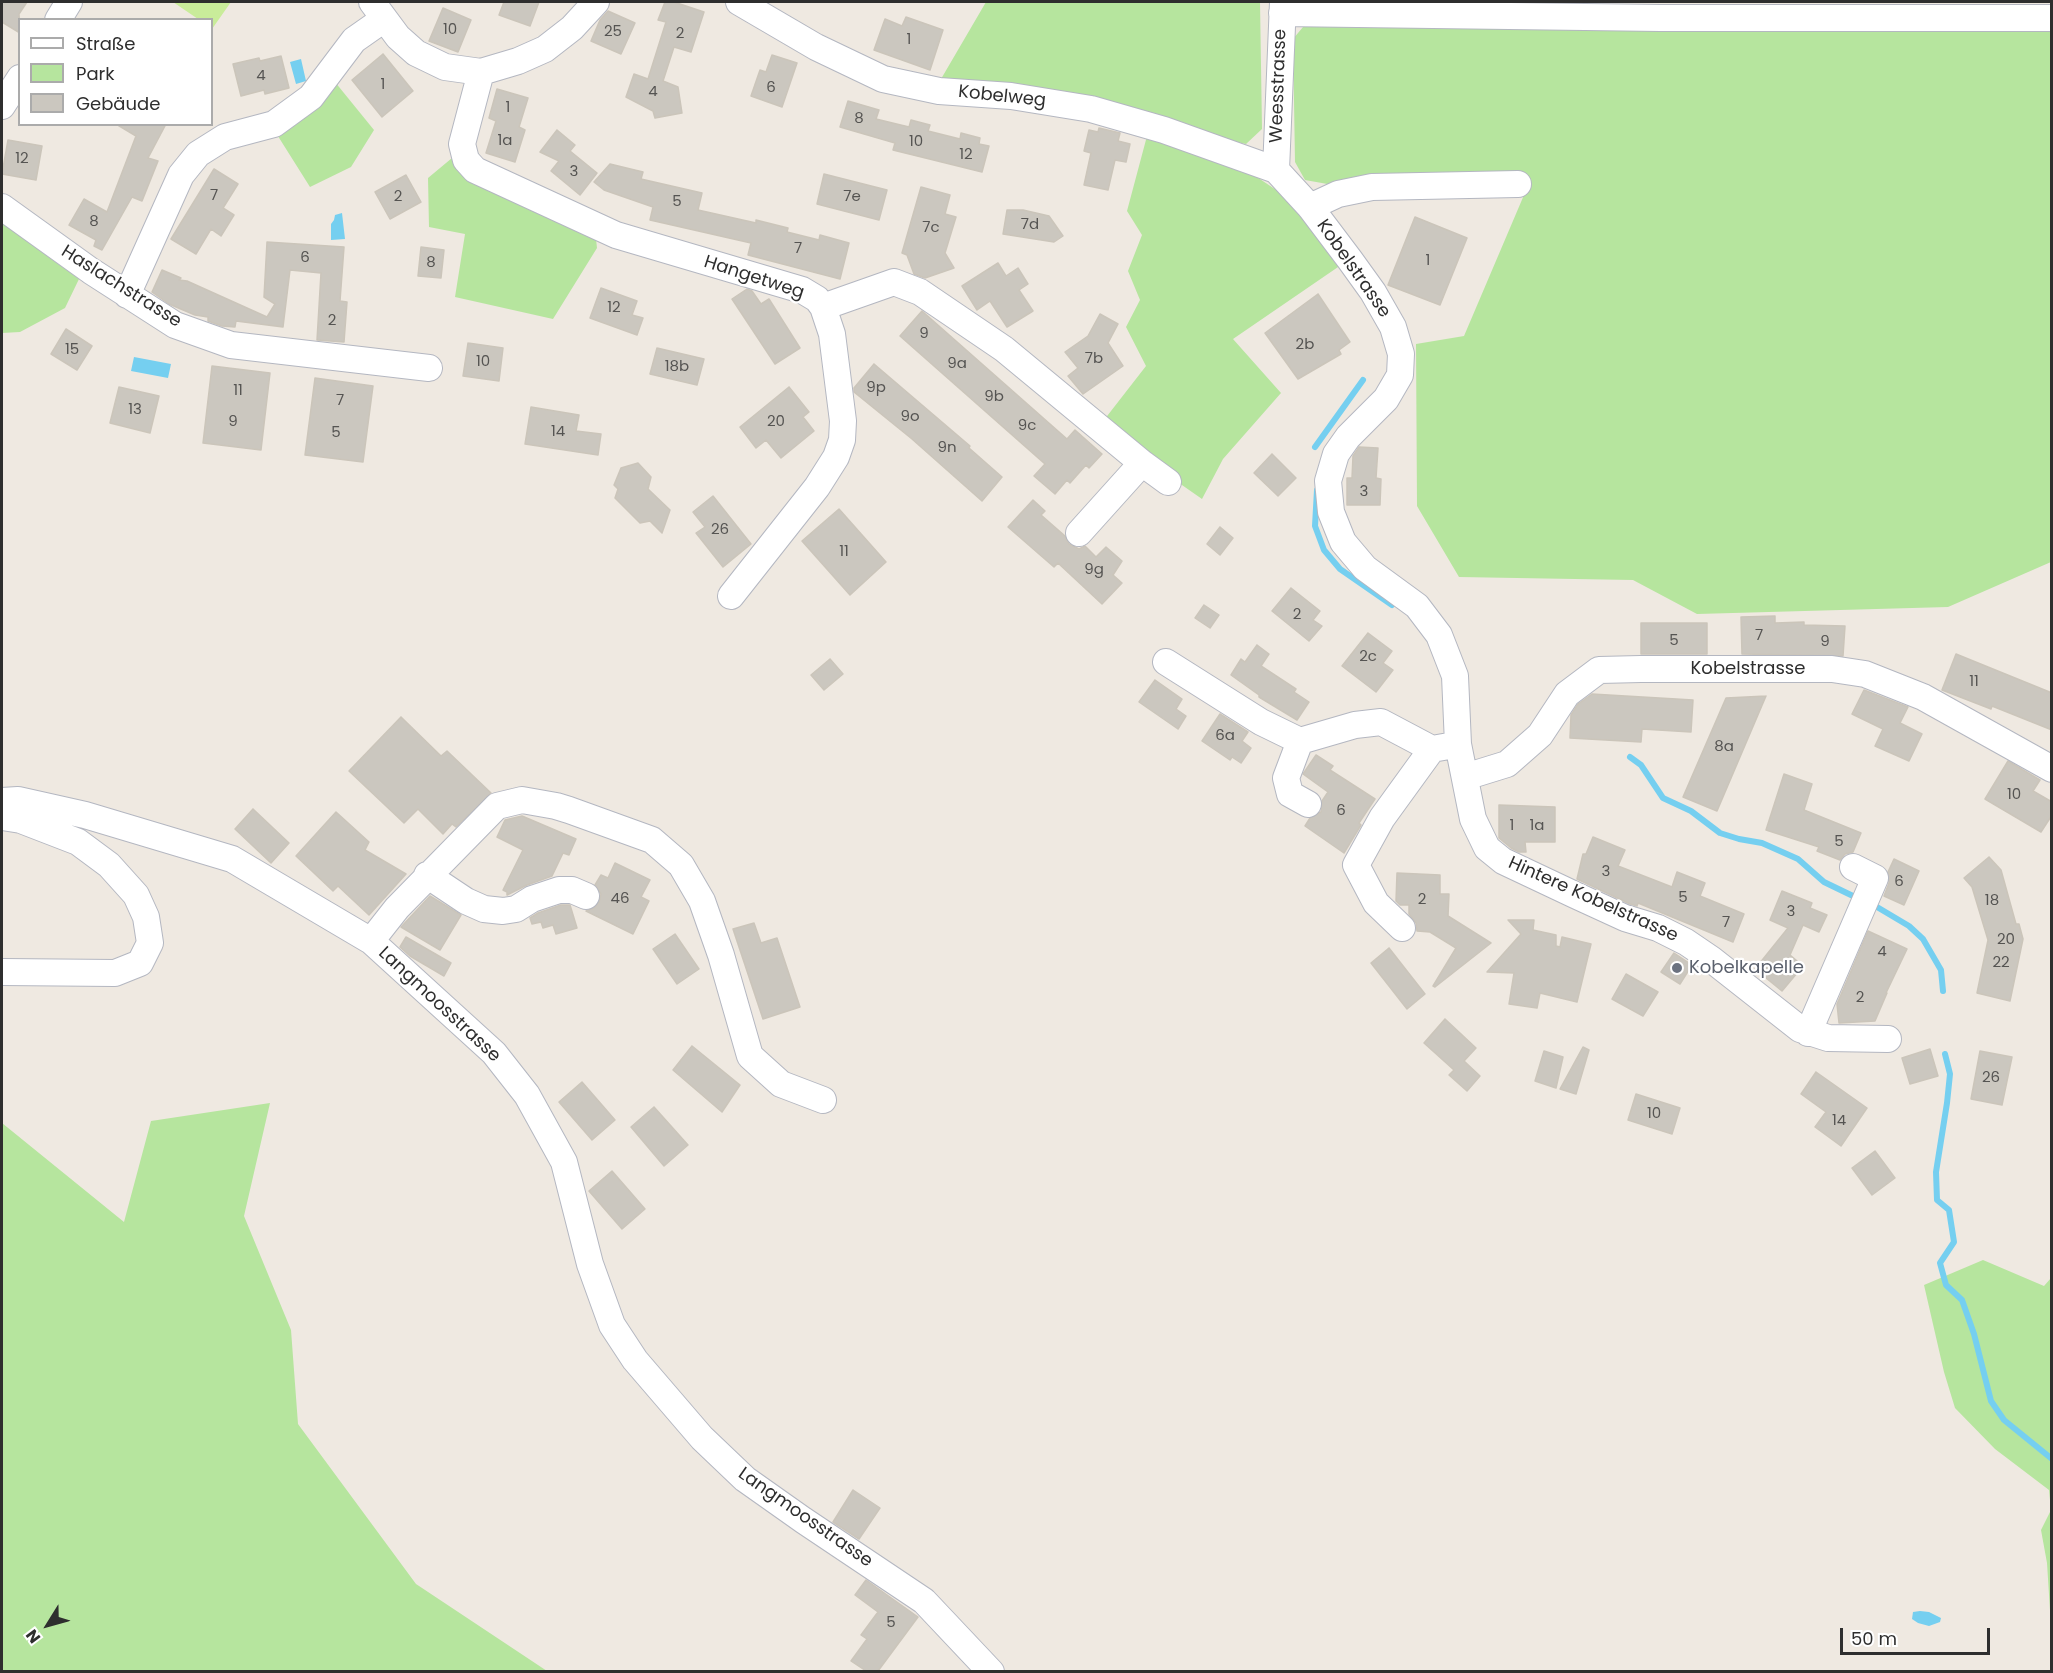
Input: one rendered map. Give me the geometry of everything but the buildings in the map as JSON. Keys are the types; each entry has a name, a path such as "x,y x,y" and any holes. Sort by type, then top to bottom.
{"street":[{"path":"58,18 69,2"},
{"path":"127,296 181,175 198,153 225,137 274,124 311,97 378,10 398,37 416,53 445,67 481,72 518,61 545,49 572,28 597,2"},
{"name":"Kobelweg","path":"739,2 816,47 883,79 939,91 1011,96 1091,109 1164,130 1276,170"},
{"path":"1282,8 1661,18 2052,18"},
{"name":"Weesstrasse","path":"1276,170 1282,8"},
{"name":"Hangetweg","path":"481,72 462,144 466,160 476,170 616,235 802,290 817,299 823,307 832,334 843,421 842,440 836,458 817,487 731,596"},
{"path":"2,106 18,81"},
{"name":"Kobelstrasse","path":"1276,170 1310,207 1373,292 1393,327 1401,354 1400,375 1386,399 1347,437 1336,454 1328,481 1331,512 1343,542 1365,568 1417,606 1439,635 1455,676 1458,744 1473,819 1486,848"},
{"path":"1310,207 1338,194 1372,187 1518,184"},
{"name":"Haslachstrasse","path":"2,207 127,296 175,325 231,345 429,368"},
{"path":"823,307 894,282 920,292 1005,349 1168,482"},
{"path":"1080,533 1142,463"},
{"path":"1166,662 1261,722 1300,741 1355,725 1381,722 1432,749 1458,744"},
{"name":"Kobelstrasse","path":"1465,777 1507,764 1540,735 1567,694 1599,670 1641,669 1832,669 1865,674 1923,697 2052,769"},
{"path":"1300,741 1286,778 1290,794 1308,804"},
{"path":"1402,928 1376,903 1356,865 1382,818 1432,749"},
{"name":"Langmoosstrasse","path":"2,801 18,800 85,815 232,859 371,941 494,1053 527,1095 564,1162 590,1264 612,1325 635,1359 702,1438 745,1479 924,1601 991,1671"},
{"path":"371,941 427,875 497,806 522,800 556,806 652,840 681,865 702,901 721,955 750,1056 781,1084 823,1100"},
{"path":"2,817 21,820 78,842 109,865 136,895 146,917 150,943 140,963 115,973 2,972"},
{"name":"Hintere Kobelstrasse","path":"1486,848 1503,861 1575,895 1625,918 1658,928 1686,942 1808,1033 1828,1038 1888,1039"},
{"path":"1808,1033 1875,878 1853,867"},
{"path":"427,875 466,901 484,909 503,911 516,909 532,899 559,890 572,890 586,896"}],"green space":[{"path":"173,2 231,2 213,28 213,18 197,18"},
{"path":"986,2 1260,2 1262,129 1246,144 941,79"},
{"path":"1308,21 2051,28 2051,562 1948,607 1697,614 1633,580 1459,577 1417,506 1416,344 1464,336 1524,195 1333,185 1305,180 1295,162 1293,39"},
{"path":"335,82 374,130 351,167 310,187 276,133"},
{"path":"1147,136 1248,171 1288,198 1341,265 1233,339 1281,393 1223,459 1202,499 1159,469 1104,420 1146,366 1126,327 1140,300 1128,271 1142,235 1127,211"},
{"path":"452,158 465,171 596,239 597,248 553,319 455,297 465,234 429,227 428,178"},
{"path":"2,223 79,279 65,308 20,332 2,333"},
{"path":"270,1103 244,1216 291,1330 298,1424 416,1584 547,1671 2,1671 2,1123 124,1222 151,1121"},
{"path":"1983,1260 2044,1286 2051,1278 2051,1510 2049,1490 1995,1449 1955,1408 1944,1372 1924,1285"},
{"path":"2051,1510 2051,1626 2047,1563 2041,1530"}],"water":[{"path":"301,59 306,81 296,84 290,62"},
{"path":"342,213 345,239 331,240 331,224 335,215"},
{"path":"134,357 171,364 168,378 131,371"},
{"path":"1913,1612 1929,1612 1941,1618 1940,1622 1929,1626 1918,1623 1912,1619"}],"waterway":[{"path":"1315,447 1363,380"},
{"path":"1317,490 1315,526 1324,550 1340,569 1392,605"},
{"path":"1630,757 1641,765 1663,798 1691,811 1720,833 1762,843 1798,859 1824,882 1853,896"},
{"path":"1877,907 1909,926 1923,939 1941,970 1943,991"},
{"path":"1945,1054 1950,1074 1936,1172 1937,1200 1949,1210 1954,1242 1940,1263 1946,1285 1962,1300 1974,1334 1991,1401 2004,1420 2052,1459"}],"place":[{"name":"Kobelkapelle","path":"1677,968"}]}
